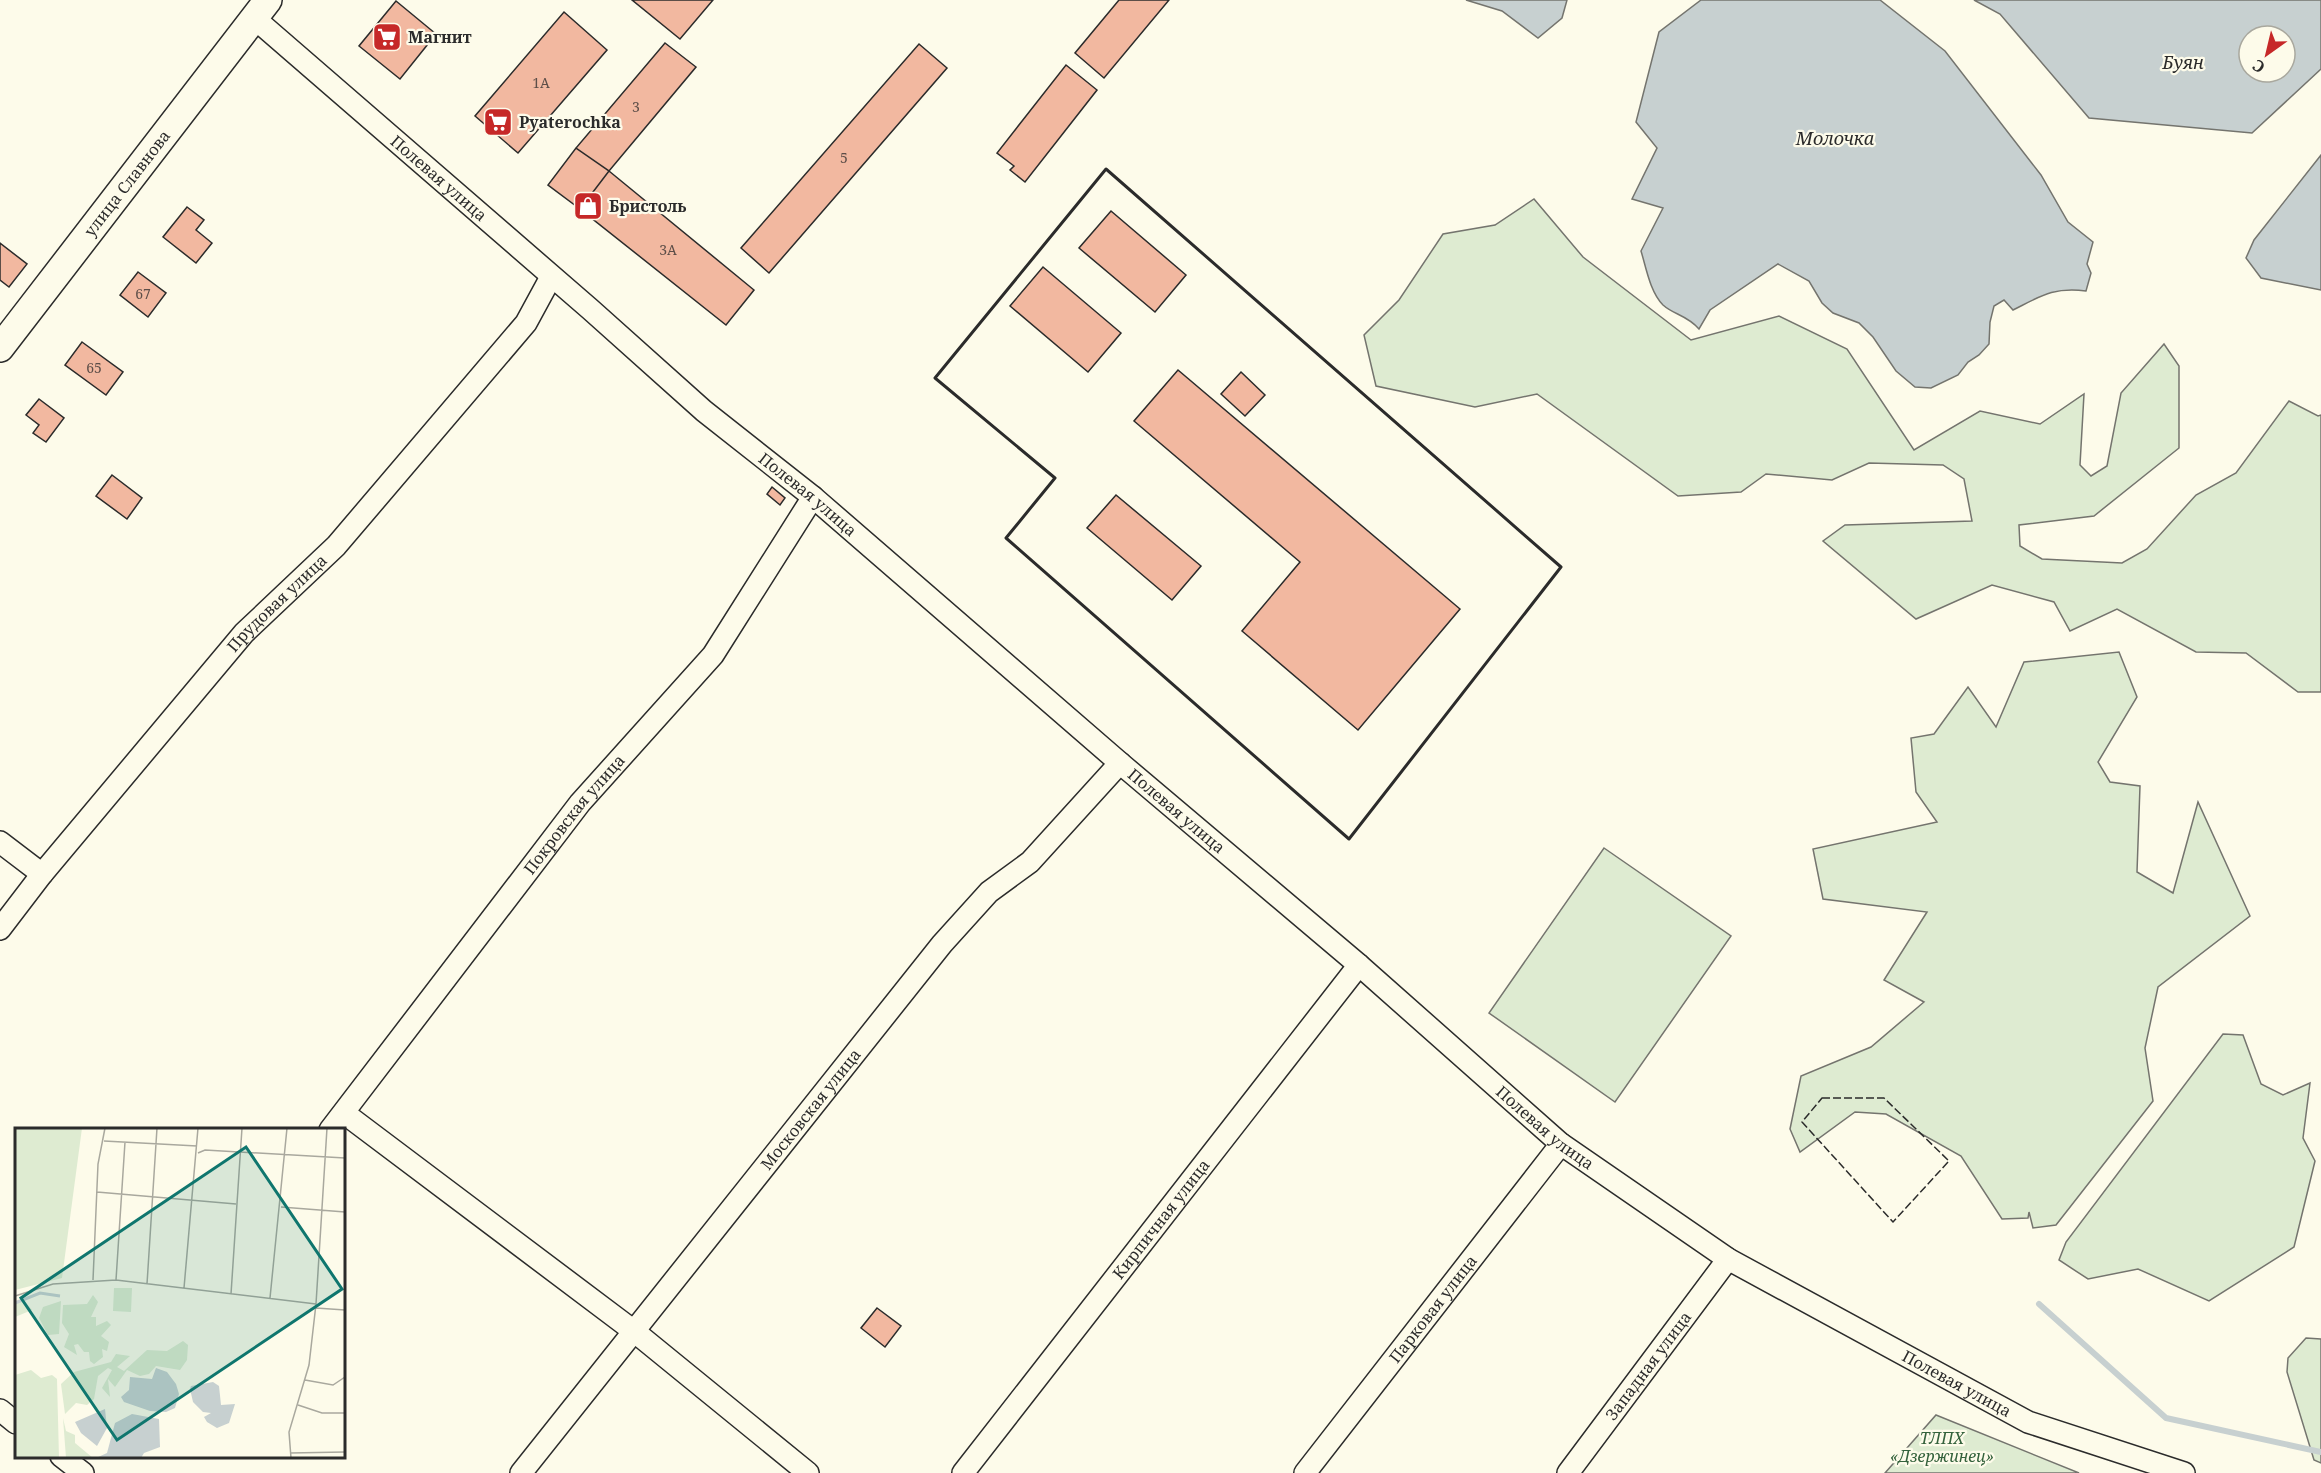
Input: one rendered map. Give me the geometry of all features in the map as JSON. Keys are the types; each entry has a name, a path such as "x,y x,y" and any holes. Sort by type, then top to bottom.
{"main road":[{"name":"улица Славнова","path":"0,348 260,9"}],"street":[{"name":"Полевая улица","path":"260,9 552,277 704,411 813,497 1120,763 1359,965 1561,1144 1728,1259 2028,1422 2184,1473"},
{"name":"Прудовая улица","path":"0,929 42,874 244,633 336,546 526,323 552,277"},
{"name":"Покровская улица","path":"332,1128 580,803 713,655 813,497"},
{"name":"Московская улица","path":"521,1473 942,944 989,892 1030,862 1120,763"},
{"path":"0,842 42,874"},
{"name":"Кирпичная улица","path":"963,1473 1359,965"},
{"path":"344,1113 635,1332 808,1473"},
{"name":"Парковая улица","path":"1305,1473 1561,1144"},
{"name":"Западная улица","path":"1568,1473 1728,1259"},
{"path":"0,1410 15,1422"},
{"path":"60,1461 82,1473"}],"green space":[{"path":"1534,199 1583,257 1691,340 1779,316 1847,349 1914,450 1980,411 2040,424 2084,394 2080,465 2091,476 2107,466 2121,393 2164,344 2179,366 2179,448 2094,516 2019,525 2020,546 2042,559 2122,563 2147,549 2196,495 2236,473 2289,401 2318,416 2321,415 2321,692 2298,692 2246,653 2196,652 2117,609 2070,631 2054,602 1992,585 1916,619 1823,541 1845,525 1972,521 1964,479 1943,465 1869,463 1832,480 1766,474 1741,492 1678,496 1537,394 1475,407 1376,386 1364,335 1399,300 1443,234 1495,225"},
{"path":"2119,652 2137,697 2098,762 2110,782 2140,786 2137,872 2173,893 2198,802 2250,916 2158,987 2145,1048 2153,1101 2056,1225 2033,1228 2029,1212 2028,1218 2002,1219 1961,1156 1886,1114 1855,1112 1800,1152 1790,1129 1801,1076 1871,1047 1924,1002 1884,980 1927,912 1823,899 1813,849 1937,822 1916,792 1911,738 1934,734 1968,687 1996,727 2024,662"},
{"path":"1604,848 1731,936 1615,1102 1489,1013"},
{"path":"2223,1034 2243,1035 2261,1084 2283,1095 2310,1083 2303,1138 2315,1161 2294,1247 2209,1301 2138,1269 2088,1279 2059,1260 2066,1242"},
{"path":"2306,1338 2321,1339 2321,1463 2314,1460 2287,1372 2288,1358"},
{"name":"ТЛПХ «Дзержинец»","path":"1936,1415 2079,1473 1885,1473"}],"water":[{"path":"1466,0 1567,0 1562,18 1538,38 1502,11"},
{"name":"Молочка","path":"1701,0 1880,0 1945,51 2041,175 2068,222 2093,242 2087,264 2091,273 2086,291 2056,292 2013,310 2004,300 1994,306 1990,322 1989,344 1979,355 1968,362 1958,375 1931,388 1915,387 1896,371 1873,337 1859,323 1833,313 1822,303 1809,281 1778,264 1710,310 1699,329 1663,305 1649,279 1641,251 1663,208 1632,199 1657,148 1636,122 1659,32"},
{"name":"Буян","path":"1974,0 2321,0 2321,69 2252,133 2089,118 2000,14"},
{"path":"2321,155 2321,290 2261,278 2246,258 2254,240"}],"building":[{"path":"632,0 713,0 680,39"},
{"path":"1119,0 1169,0 1104,78 1075,53"},
{"path":"396,1 436,34 400,79 359,46"},
{"path":"564,12 607,50 518,153 475,116"},
{"path":"665,43 696,67 609,171 576,148"},
{"path":"919,44 947,68 769,273 741,248"},
{"path":"1066,65 1097,90 1025,182 1010,170 1014,166 997,153"},
{"path":"576,148 609,171 580,209 548,185"},
{"path":"609,171 754,290 726,325 580,209"},
{"path":"187,207 204,220 196,230 212,243 196,263 163,237"},
{"path":"1111,211 1186,275 1155,312 1079,248"},
{"path":"0,243 27,264 9,287 0,280"},
{"path":"1043,267 1121,333 1088,372 1010,306"},
{"path":"138,272 166,293 148,317 120,295"},
{"path":"82,342 123,372 106,395 65,365"},
{"path":"1178,370 1460,609 1358,730 1242,631 1300,562 1134,421"},
{"path":"1241,372 1265,395 1245,416 1221,394"},
{"path":"39,399 64,418 46,442 33,433 39,425 26,415"},
{"path":"112,475 142,498 127,519 96,496"},
{"path":"772,487 785,498 780,505 767,494"},
{"path":"1116,495 1201,566 1172,600 1087,528"},
{"path":"877,1308 901,1326 885,1347 861,1328"}],"waterway":[{"path":"2039,1304 2166,1418 2321,1452"}],"fence":[{"path":"1822,1098 1884,1098 1949,1161 1893,1222 1802,1122 1822,1098"}],"wall":[{"path":"1106,169 1561,567 1349,839 1006,538 1055,478 935,378 1106,169"}],"place":[{"name":"Магнит","path":"387,37"},
{"name":"Pyaterochka","path":"498,122"},
{"name":"Бристоль","path":"588,206"}]}
